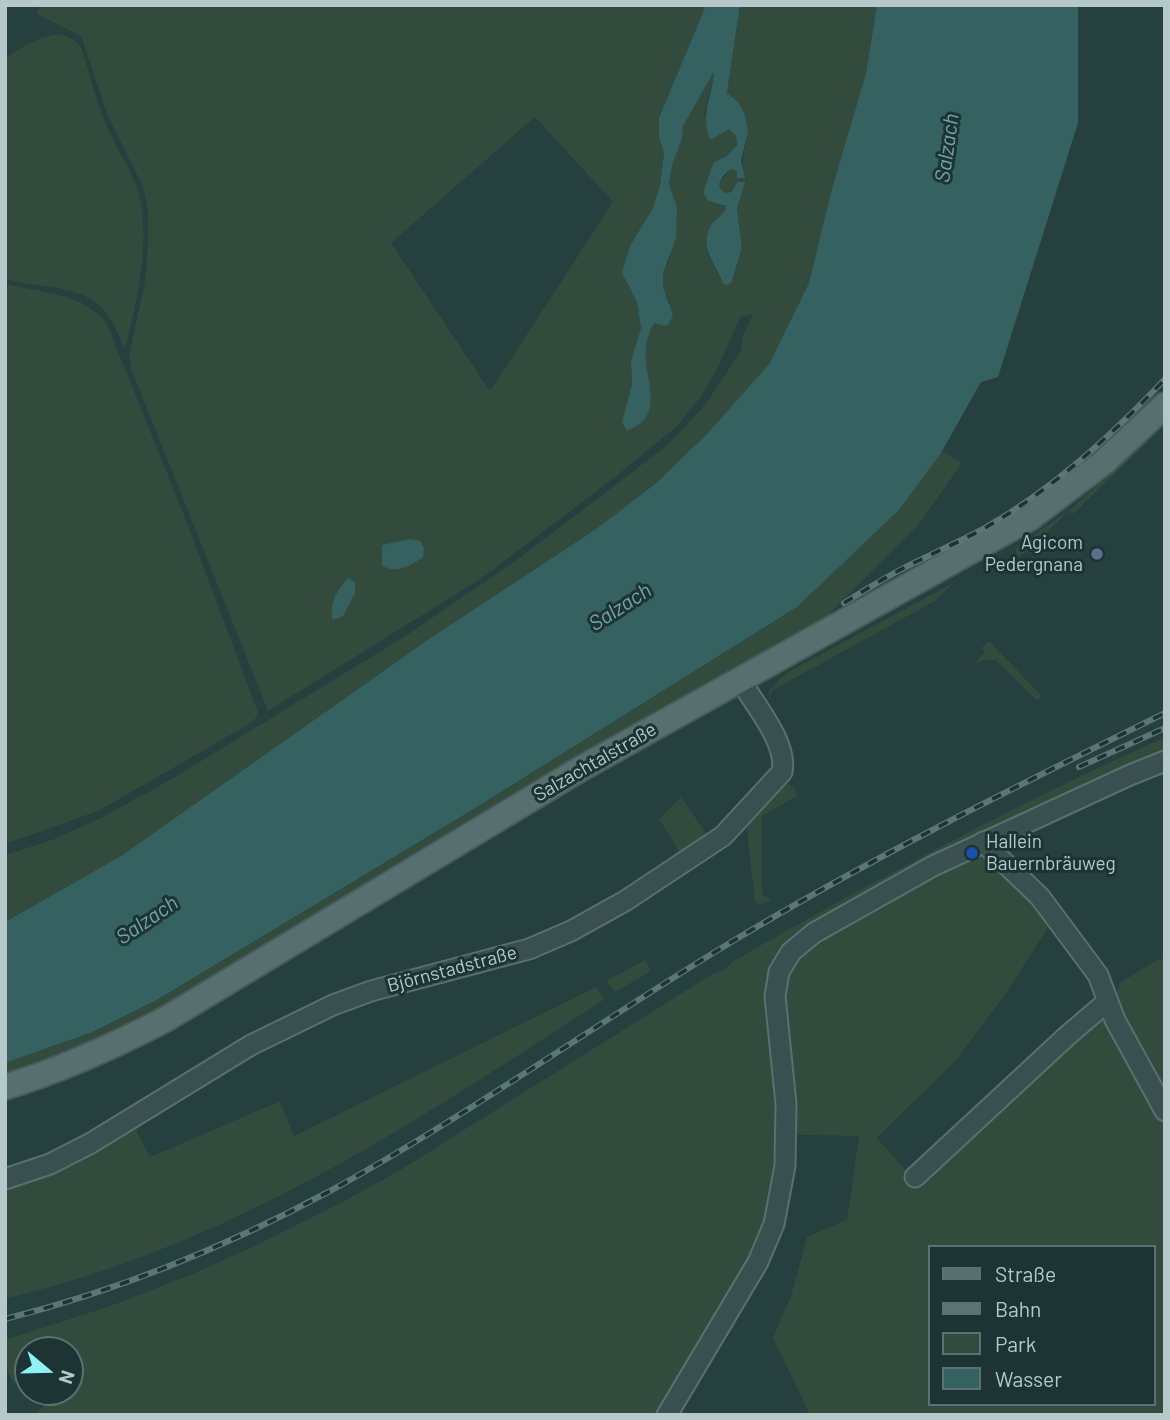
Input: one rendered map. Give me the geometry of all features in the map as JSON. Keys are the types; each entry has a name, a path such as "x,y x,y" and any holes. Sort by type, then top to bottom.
{"main road":[{"name":"Salzachtalstraße","path":"5,1087 64,1067 116,1045 166,1019 582,768 1030,519 1104,462 1165,405"}],"street":[{"name":"Björnstadstraße","path":"5,1179 50,1164 91,1143 251,1045 333,1005 371,991 529,948 571,931 682,865 723,836 782,772 784,761 779,746 740,679"},
{"path":"667,1415 758,1262 779,1207 785,1166 786,1104 775,996 776,982 783,963 814,933 933,866 1165,761"},
{"path":"983,842 1041,897 1098,975 1115,1020 1165,1111"},
{"path":"915,1177 1108,1001"}],"green space":[{"path":"39,5 706,5 659,118 659,137 664,153 660,185 653,208 622,273 637,302 641,328 631,361 632,385 651,400 644,353 648,333 670,303 663,287 663,273 669,260 677,207 669,184 672,165 682,139 683,126 716,69 704,116 724,131 729,129 736,136 737,145 727,156 714,162 708,201 726,206 707,252 723,284 732,281 742,248 737,208 732,193 721,190 719,184 730,169 744,170 747,140 745,117 738,104 727,93 740,5 877,5 866,73 831,192 809,283 769,364 707,434 655,484 596,529 429,639 121,856 5,922 5,855 52,840 103,817 175,777 407,635 518,559 669,444 705,405 741,351 742,338 753,314 741,316 717,369 700,398 676,427 615,477 482,578 268,711 131,369 129,356 145,282 148,245 148,212 143,187 107,114 81,36 37,14","holes":["535,117 613,202 490,391 391,243"]},
{"path":"59,34 72,39 82,49 105,121 139,194 144,233 143,253 138,292 125,349 108,315 90,299 67,290 5,279 5,58 44,37"},
{"path":"5,284 72,299 96,312 106,322 184,515 258,712 255,719 246,726 98,811 5,844"},
{"path":"1165,420 1164,426 1073,514 1069,511 1025,553 1017,557 1018,546 1069,510 1122,464"},
{"path":"942,451 962,463 919,524 815,628 745,663 161,1008 94,1042 5,1073 5,1063 90,1033 155,1001 477,807 797,607 899,510"},
{"path":"955,582 935,601 773,690 769,700 769,691 786,673"},
{"path":"989,641 1042,696 1037,701 996,660 983,660 978,664 976,661 985,653 981,648"},
{"path":"1165,737 1165,754 786,946 778,1072 778,1150 769,1216 754,1251 657,1415 35,1415 44,1406 84,1406 84,1336 17,1336 113,1305 190,1275 331,1208 397,1172 714,973 725,970 732,962 892,873"},
{"path":"788,784 794,788 797,796 762,816 762,894 772,900 758,905 755,901 746,822"},
{"path":"681,797 710,839 683,855 659,819"},
{"path":"972,855 985,855 996,861 1051,923 1006,993 955,1061 877,1138 915,1181 1104,1009 1165,1117 1165,1415 810,1415 773,1338 791,1296 807,1237 847,1220 859,1136 799,1135 794,1130 780,1001 788,970 806,950 833,931 899,898 937,872"},
{"path":"1165,958 1165,1102 1114,1000 1120,983 1155,961"},
{"path":"645,960 651,971 615,992 606,981"},
{"path":"596,987 605,999 390,1135 278,1197 143,1257 85,1277 5,1299 5,1183 60,1165 135,1128 150,1157 280,1101 294,1136"},
{"path":"14,1337 14,1384 5,1367 5,1340"}],"water":[{"path":"706,5 740,5 727,93 738,102 745,115 748,132 741,160 745,178 737,178 737,171 730,169 719,184 721,190 727,193 732,192 737,182 745,182 737,208 742,248 732,281 728,285 723,284 710,257 707,235 726,206 708,201 703,192 714,162 727,156 737,145 736,136 729,129 710,140 706,113 714,72 683,126 682,139 672,165 669,184 677,207 676,238 663,273 663,287 673,315 669,324 664,326 655,323 648,336 646,361 650,409 643,421 627,431 622,422 632,385 631,361 641,328 637,302 622,273 630,246 653,208 660,185 664,153 659,137 659,118"},
{"name":"Salzach","path":"877,5 1078,5 1078,123 998,377 981,382 941,453 899,510 797,607 477,807 155,1001 90,1033 5,1063 5,922 121,856 429,639 596,529 655,484 707,434 769,364 809,283 831,192 866,73"},
{"path":"410,539 420,541 424,548 423,557 397,569 382,565 382,545"},
{"path":"348,578 355,582 355,593 343,616 333,620 335,597"}],"railway":[{"path":"844,603 1010,513 1058,479 1102,441 1165,379"},
{"path":"5,1319 89,1295 171,1265 252,1230 330,1191 481,1101 728,944 835,882 1165,713"},
{"path":"1079,767 1165,728"}],"place":[{"name":"Agicom Pedergnana","path":"1097,554"},
{"name":"Hallein Bauernbräuweg","path":"972,853"}]}
